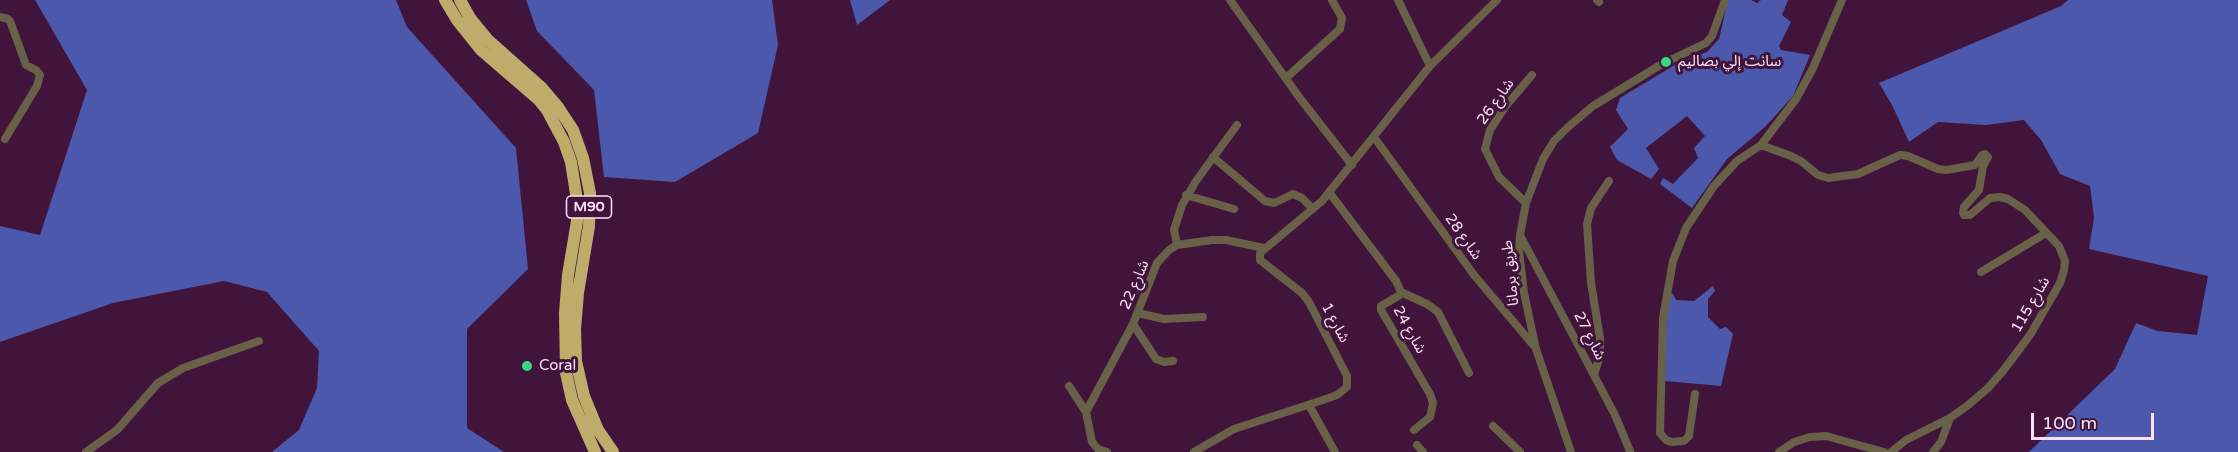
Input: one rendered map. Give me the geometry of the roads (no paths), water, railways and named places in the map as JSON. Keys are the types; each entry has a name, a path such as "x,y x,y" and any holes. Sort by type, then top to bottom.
{"highway":[{"name":"M90","path":"445,0 457,20 481,50 539,100 547,110 564,142 571,162 577,200 577,221 568,275 565,313 566,373 572,400 595,452"},
{"name":"M90","path":"460,0 470,18 488,40 542,88 558,107 573,130 583,158 590,193 589,226 577,305 576,361 584,396 598,430 613,452"}],"street":[{"path":"1230,0 1352,165"},
{"path":"1286,78 1340,29 1342,18 1332,0"},
{"path":"1398,0 1430,66"},
{"path":"1237,125 1186,195 1175,222 1177,245 1226,240 1264,248 1313,209 1329,192 1430,66 1497,0"},
{"name":"طريق برمانا","path":"1571,452 1536,349 1524,293 1520,235 1526,203 1543,159 1554,141 1603,100 1662,64 1706,43 1712,36 1725,0"},
{"path":"1695,394 1689,436 1684,441 1666,440 1660,433 1663,318 1673,261 1686,228 1714,186 1737,160 1761,146 1796,99 1813,68 1842,0"},
{"path":"0,17 10,21 26,65 36,70 40,79 5,139"},
{"name":"شارع 26","path":"1526,203 1499,177 1485,149 1490,130 1514,94 1532,75"},
{"name":"شارع 28","path":"1374,137 1474,275 1536,349"},
{"name":"شارع 115","path":"1761,146 1802,161 1818,175 1828,178 1858,174 1900,155 1946,170 1975,165 1982,154 1985,154 1988,157 1983,166 1978,190 1964,207 1964,215 1970,215 1990,198 2004,197 2025,210 2059,246 2063,254 2065,265 2060,283 2030,335 2004,371 1980,396 1950,418 1906,441 1891,452"},
{"path":"1213,157 1270,203 1293,194 1302,198 1313,209"},
{"path":"1594,375 1600,355 1600,338 1591,283 1587,224 1591,208 1609,181"},
{"name":"شارع 24","path":"1329,192 1390,272 1401,292 1400,295 1381,306 1381,310 1433,403 1430,417 1414,430"},
{"path":"1186,195 1234,208"},
{"path":"1981,272 2046,233"},
{"name":"شارع 27","path":"1520,235 1615,415 1630,451"},
{"name":"شارع 22","path":"1086,412 1133,324 1157,263 1177,245"},
{"name":"شارع 1","path":"1194,452 1234,429 1310,405 1347,387 1347,376 1309,302 1302,293 1260,260 1260,253 1264,248"},
{"path":"1401,292 1427,304 1438,312 1469,373"},
{"path":"1138,313 1164,319 1203,316"},
{"path":"1133,324 1156,359 1164,362 1173,361"},
{"path":"86,452 117,430 158,383 183,368 258,341"},
{"path":"1069,386 1086,412 1092,442 1098,449 1107,452"},
{"path":"1310,405 1335,452"},
{"path":"1933,452 1941,442 1950,418"},
{"path":"1493,426 1520,452"},
{"path":"1779,452 1794,442 1810,437 1826,436 1884,452"}],"place":[{"name":"سانت إلي بصاليم","path":"1666,62"},
{"name":"Coral","path":"527,366"}]}
